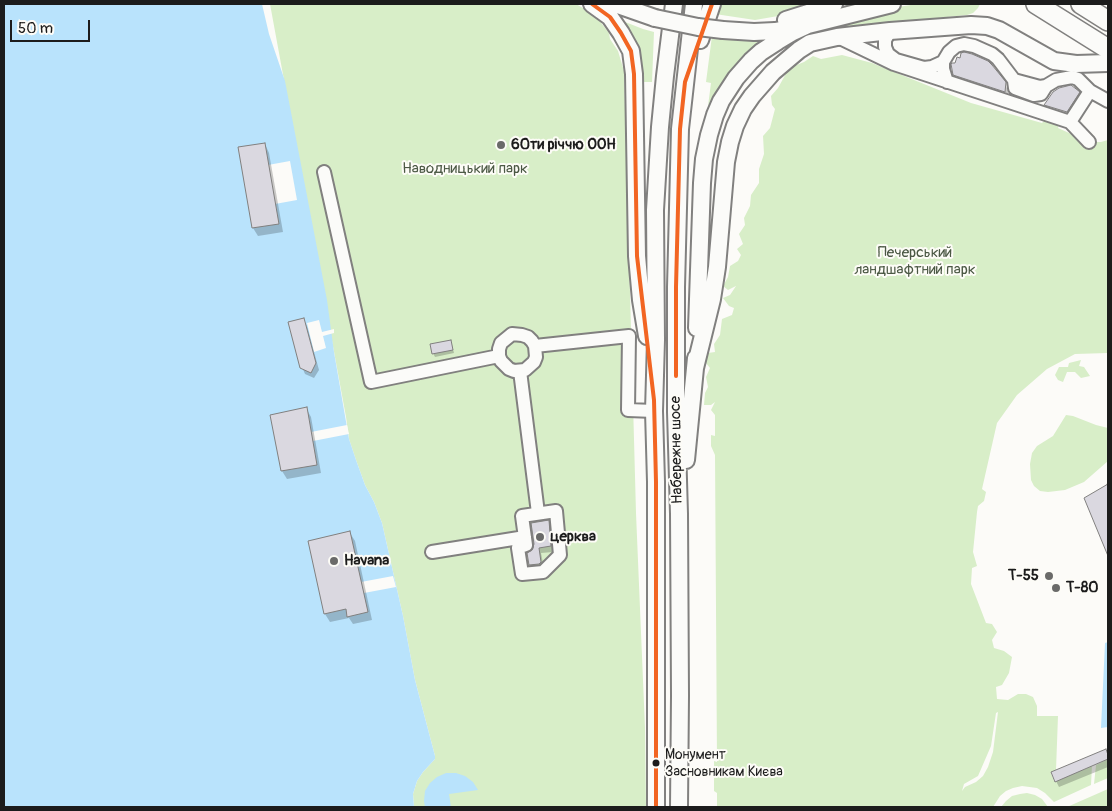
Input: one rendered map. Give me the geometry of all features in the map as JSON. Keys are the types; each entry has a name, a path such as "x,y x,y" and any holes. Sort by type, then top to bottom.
{"highway":[{"path":"1035,4 1108,49"},
{"path":"1081,4 1108,21"}],"main road":[{"path":"592,4 610,17 621,33 630,51 634,74 637,256 654,405"},
{"path":"615,4 655,18 698,27 754,32 775,31 808,25 892,4"},
{"path":"634,4 655,18"},
{"name":"Набережне шосе","path":"656,807 656,482 654,405 656,182 664,84 674,4"},
{"name":"Набережне шосе","path":"679,807 679,514 676,412 676,287 680,129 694,4"},
{"path":"685,82 712,4"},
{"path":"723,30 762,26 789,20 834,4"},
{"path":"679,514 695,368 702,183 709,135 721,101 736,78 761,52 808,25"},
{"path":"695,368 712,299 717,268 726,162 735,126 752,96 774,72 799,50 810,43 837,37 971,25 987,26 999,30 1054,61 1076,64 1108,63"}],"lane":[{"path":"890,31 885,40 885,48 888,54 896,60 924,68 943,62"},
{"path":"837,37 894,64 1070,122 1089,142"},
{"path":"946,82 943,62 949,52 956,46 964,44 974,46 992,54 998,59 1014,80 1015,88 1034,95 1041,94 1046,86 1056,80 1072,77 1108,101"},
{"path":"1070,122 1090,90"},
{"path":"324,172 371,382 499,356"},
{"path":"512,334 528,337 535,346 536,357 534,362 525,370 514,371 504,366 499,356 499,349 512,334"},
{"path":"535,346 629,336 628,410 654,405"},
{"path":"520,371 538,513"},
{"path":"556,511 560,555 543,572 522,574 518,548 526,545 525,537 522,516 556,511"},
{"path":"432,552 525,537"}],"green space":[{"name":"Наводницький парк","path":"270,4 576,4 595,15 609,33 610,39 618,51 624,71 646,807 414,807 413,794 417,781 435,759 435,756 415,680 382,523 365,485 349,439"},
{"path":"718,4 826,4 755,20 715,14"},
{"path":"917,4 980,4 973,13 967,15 829,29 812,33 839,23 898,7"},
{"path":"620,20 654,32 652,82 643,82 639,56"},
{"path":"712,36 740,41 762,41 721,85 708,106 711,83 706,82"},
{"name":"Печерський ландшафтний парк","path":"842,55 872,63 971,103 1042,123 1046,119 1059,124 1058,128 1089,142 1108,140 1108,353 1075,354 1047,369 1017,395 997,423 982,489 986,492 984,501 978,506 973,552 977,566 972,568 971,584 986,623 992,624 997,632 992,640 994,648 1004,651 1012,657 1009,673 1002,685 996,687 997,699 1008,700 1018,694 1026,694 1033,697 1037,706 1037,716 1058,716 1056,770 1051,773 1054,781 1092,766 1091,785 1054,802 1037,788 1022,786 1006,791 1000,796 993,807 717,807 717,793 714,791 714,761 717,762 715,455 711,446 711,435 715,436 715,415 711,410 715,402 711,405 704,405 705,393 708,387 706,377 710,368 706,363 708,353 715,352 714,344 720,335 722,319 732,315 734,308 729,306 723,298 730,295 736,286 728,290 723,286 728,277 730,266 738,261 741,255 737,249 743,244 739,234 745,225 744,218 750,206 751,195 759,183 759,169 764,154 763,136 770,128 775,109 772,105 771,96 778,88 789,68 813,56 821,59","holes":["998,712 993,752 983,776 965,787 962,791 964,784 978,776 991,746 996,713"]},
{"path":"1081,360 1079,366 1084,367 1090,376 1081,378 1075,372 1067,372 1063,382 1058,380 1055,375 1059,367 1068,367 1069,363"},
{"path":"1066,415 1108,428 1108,461 1084,482 1065,490 1040,491 1031,480 1030,464 1032,453 1037,446 1053,436"},
{"path":"1108,759 1108,778 1094,784 1096,765"},
{"path":"1108,789 1108,807 1067,807"},
{"path":"1027,793 1042,799 1048,807 1001,807 1012,796"}],"water":[{"path":"4,4 262,4 269,34 285,81 327,300 349,439 365,485 382,523 415,680 435,756 435,759 417,781 413,794 414,807 4,807"},
{"path":"1108,642 1108,727 1101,728 1105,643"},
{"path":"446,773 456,773 465,776 473,782 478,790 449,794 451,807 425,807 425,791 437,777"}],"pier":[{"path":"290,161 297,200 275,204 268,165"},
{"path":"319,320 322,332 334,329 334,333 323,336 326,348 314,352 307,323"},
{"path":"347,425 349,434 313,441 311,432"},
{"path":"393,576 396,587 364,593 361,582"}],"building":[{"path":"964,52 988,61 1006,82 1005,92 953,75 951,64 955,63 957,57 960,58 961,53"},
{"path":"1071,85 1080,92 1067,112 1044,105 1053,92 1059,88"},
{"path":"265,143 279,224 252,228 238,147"},
{"path":"304,318 316,363 311,373 300,368 288,322"},
{"path":"451,340 453,350 432,354 430,344"},
{"path":"307,407 317,465 281,471 270,415"},
{"path":"1108,484 1108,556 1084,498"},
{"name":"церква","path":"549,520 551,546 539,548 541,562 529,565 527,553 532,550 534,544 531,523"},
{"name":"Havana","path":"350,531 368,612 347,617 346,609 324,614 308,541"},
{"path":"1106,749 1108,759 1055,782 1051,772"}],"transit line":[{"path":"592,4 610,17 621,33 631,51 634,74 637,256 654,400 656,482 656,807"},
{"path":"676,376 680,129 685,82 712,4"}],"place":[{"name":"60ти річчю ООН","path":"501,145"},
{"name":"церква","path":"540,537"},
{"name":"Havana","path":"334,561"},
{"name":"Т-55","path":"1049,576"},
{"name":"Т-80","path":"1056,588"},
{"name":"Монумент Засновникам Києва","path":"656,763"}]}
